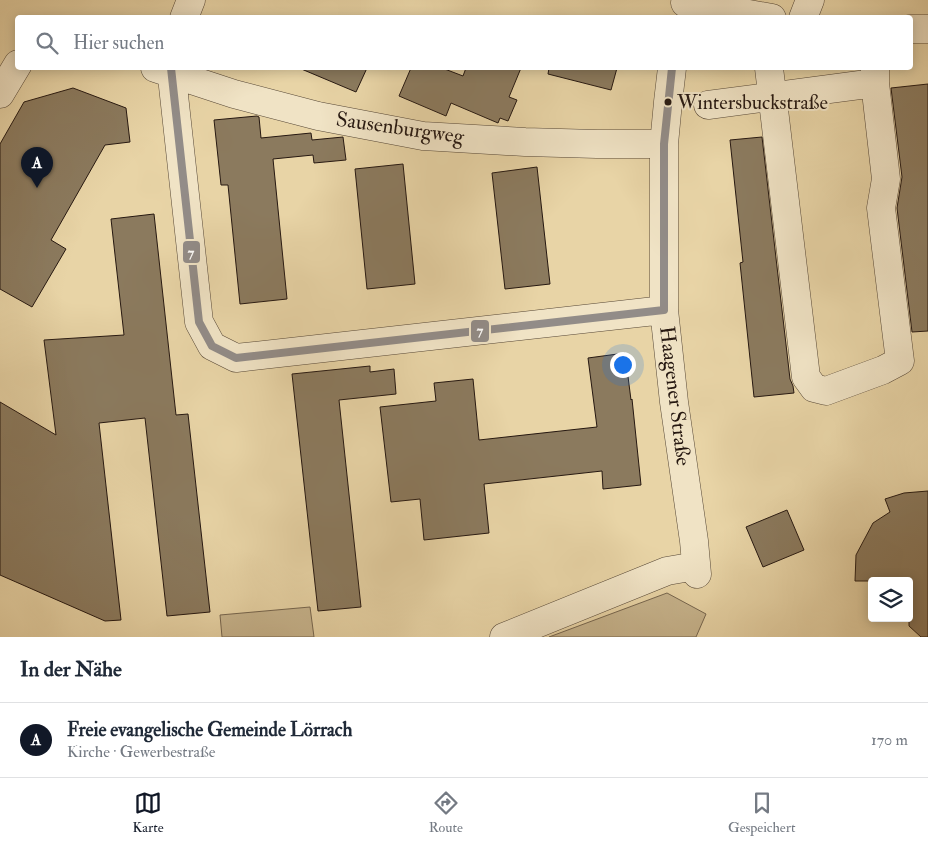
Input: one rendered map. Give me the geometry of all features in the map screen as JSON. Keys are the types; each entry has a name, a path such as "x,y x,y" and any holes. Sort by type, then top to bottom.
{"street":[{"path":"185,15 191,0"},
{"path":"804,15 810,0"},
{"path":"684,7 752,15"},
{"path":"913,29 928,28"},
{"path":"0,94 15,69"},
{"path":"165,70 199,322 212,346 236,358 664,310"},
{"name":"Sausenburgweg","path":"168,70 234,94 318,116 423,136 525,142 664,144"},
{"name":"Haagener Straße","path":"504,637 666,571 697,570 674,402 664,310 664,144 672,70"},
{"path":"708,105 773,96 875,75 886,179 881,208 900,361 883,370 826,391 814,388 806,377 773,96 769,70"}],"shaded area":[{"path":"667,593 706,614 696,637 549,637"},
{"path":"310,607 314,637 222,637 220,615"}],"building":[{"path":"304,70 366,70 356,92"},
{"path":"410,70 447,70 463,76 465,70 520,70 509,97 517,100 508,121 500,118 498,123 451,103 446,116 399,96"},
{"path":"549,70 616,70 611,90 548,74"},
{"path":"928,84 928,331 912,332 897,208 902,177 891,88"},
{"path":"73,88 126,108 130,142 105,145 51,240 66,249 32,307 0,289 0,144 24,102"},
{"path":"259,117 261,138 311,133 312,140 343,137 346,160 314,163 313,155 273,159 287,299 240,304 228,185 221,185 214,120"},
{"path":"762,137 790,379 794,393 754,397 740,263 743,262 730,140"},
{"path":"403,164 415,284 367,289 355,169"},
{"path":"537,167 550,284 505,289 492,173"},
{"path":"154,214 176,415 188,414 210,612 167,616 145,418 99,423 121,620 105,621 0,575 0,402 56,435 44,340 124,335 111,219"},
{"path":"625,353 641,485 603,489 602,471 484,484 489,533 424,540 420,499 391,502 380,407 436,401 434,383 473,379 479,440 597,427 588,358"},
{"path":"370,366 370,372 394,369 396,394 339,400 361,607 318,611 292,374"},
{"path":"928,491 928,637 921,637 909,626 909,622 913,622 913,577 868,577 868,581 855,581 856,555 873,523 890,512 885,499 904,493"},
{"path":"787,510 804,550 763,567 746,527"}],"transit line":[{"name":"7","path":"171,70 199,322 212,346 236,358 664,310"},
{"name":"7","path":"664,310 664,144 672,70"}],"place":[{"name":"Wintersbuckstraße","path":"668,102"},
{"name":"Freie evangelische Gemeinde Lörrach","path":"37,188"}]}
